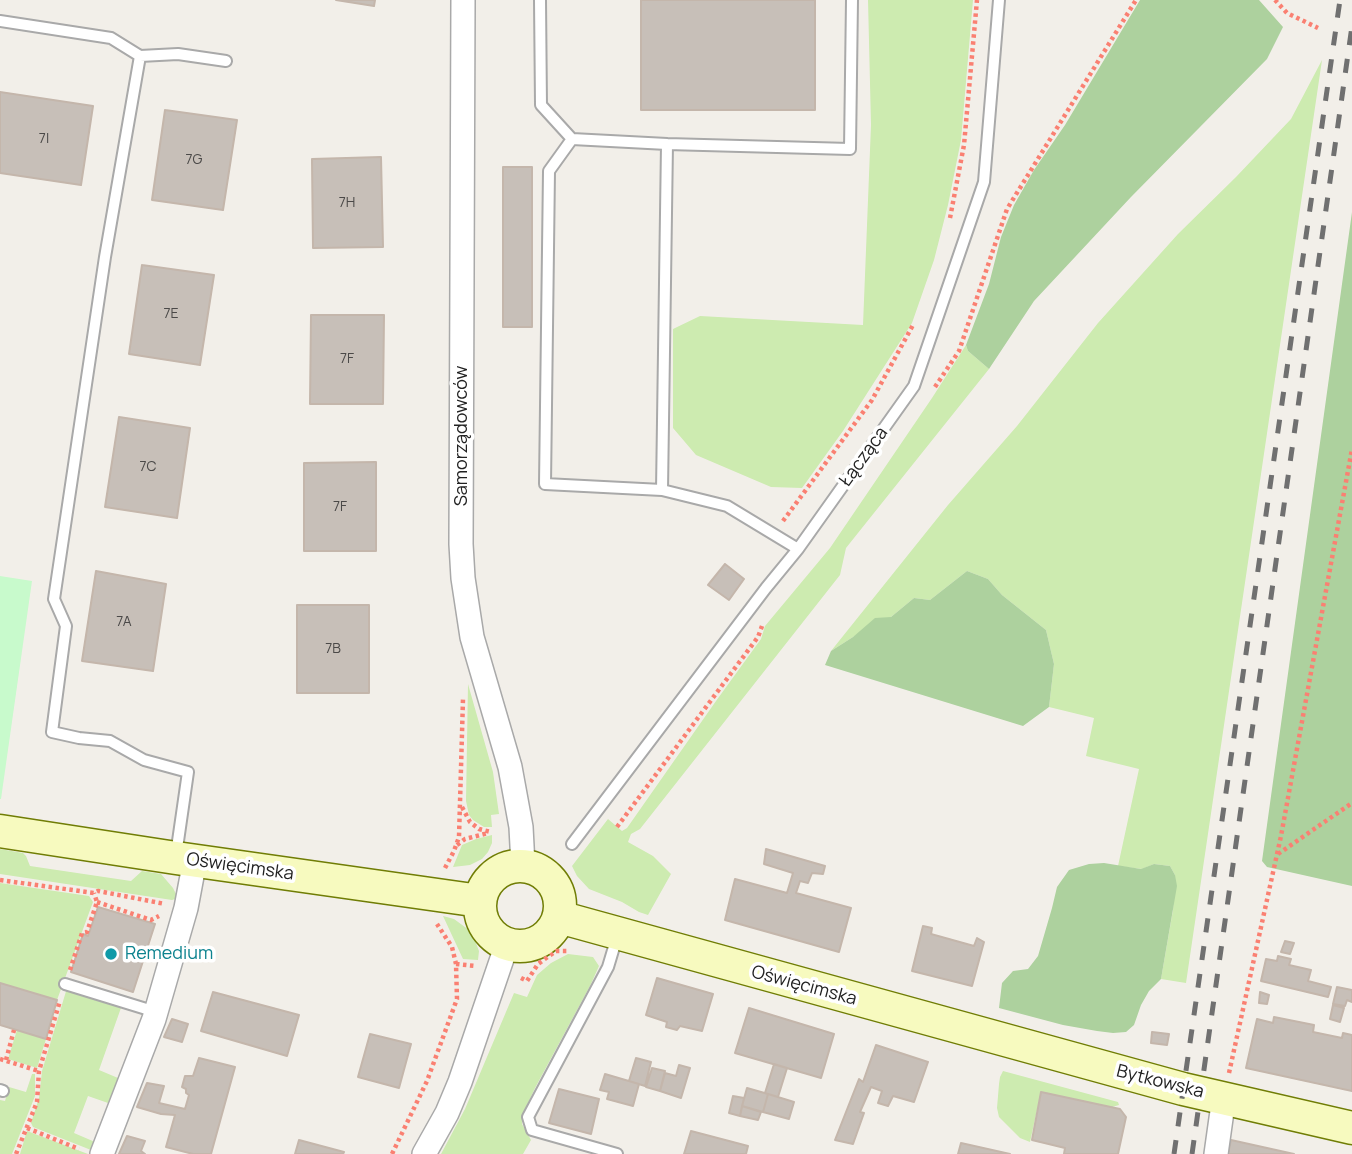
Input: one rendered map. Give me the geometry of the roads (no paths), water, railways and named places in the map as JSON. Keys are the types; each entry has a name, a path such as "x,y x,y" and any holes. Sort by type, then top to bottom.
{"street":[{"name":"Samorządowców","path":"463,0 463,578 472,637 510,766 521,827 523,865"},
{"name":"Oświęcimska","path":"0,831 480,901"},
{"path":"92,1152 156,1012 186,908 186,859"},
{"path":"523,865 545,874 554,883 561,905 553,929 544,939 520,946 495,938 486,928 480,901 485,887 494,875 508,867 523,865"},
{"name":"Oświęcimska","path":"559,917 968,1031"},
{"path":"424,1154 447,1113 460,1082 507,944"},
{"name":"Bytkowska","path":"968,1031 1183,1089 1352,1128"},
{"path":"1216,1154 1224,1097"}],"lane":[{"path":"540,0 541,105 572,139 850,149 852,0"},
{"name":"Łącząca","path":"572,844 766,587 798,550 914,386 984,182 999,0"},
{"path":"0,21 111,38 140,56 178,54 226,61"},
{"path":"140,56 105,257 54,599 66,626 52,732 110,741 145,760 188,772 186,859"},
{"path":"572,139 549,171 545,484 662,490 727,506 798,550"},
{"path":"662,490 667,144"},
{"path":"617,1154 532,1130 528,1117 608,967 618,934"},
{"path":"65,984 156,1012"}],"railway":[{"path":"1174,1154 1340,0"},
{"path":"1192,1154 1352,26"}],"place":[{"name":"Remedium","path":"111,954"}]}
